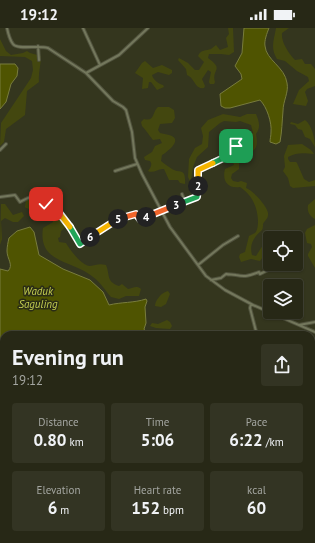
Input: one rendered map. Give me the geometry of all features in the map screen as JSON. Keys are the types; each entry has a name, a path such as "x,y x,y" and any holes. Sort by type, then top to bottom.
{"street":[{"path":"7,28 14,46 38,46 48,48 86,73 113,101 126,110 132,132 134,154 137,164 170,228 211,280 225,290 251,304 313,331"},
{"path":"84,28 100,65"},
{"path":"86,73 125,51 148,28"},
{"path":"38,46 39,60"},
{"path":"235,143 238,151"},
{"path":"0,150 6,144"},
{"path":"0,197 15,195 20,202 35,195 39,196 48,208 58,212 63,217 80,244 122,218 136,214 140,219 197,197 198,170 233,152 244,151"},
{"path":"115,171 137,164"},
{"path":"182,194 185,202"},
{"path":"198,265 223,245 238,236"},
{"path":"211,280 221,278 226,274 242,277 259,272 260,274 266,271"},
{"path":"251,304 250,308 256,331"},
{"path":"299,325 315,322"}],"green space":[{"path":"228,28 233,28 234,52 229,55 209,54 208,58 217,67 214,78 215,82 214,84 210,84 211,72 208,70 202,79 205,86 204,88 200,88 187,75 186,69 178,60 179,58 188,63 195,70 199,70 204,62 198,56 201,52 211,49 216,45 220,50 228,47 226,38 229,34"},
{"path":"276,28 289,28 282,33 287,50 295,60 302,59 305,64 311,64 315,69 315,86 307,89 305,92 308,101 306,106 293,104 299,90 309,81 308,77 297,71 285,61 277,59 273,48"},
{"path":"0,39 6,51 11,55 27,51 41,56 39,82 27,91 25,115 6,129 4,142 0,146 1,123 31,78 33,70 32,61 25,57 0,56"},
{"path":"145,61 153,68 162,65 172,70 172,73 169,75 158,72 152,75 158,83 164,87 157,90 151,82 149,82 148,88 142,89 143,78 135,73"},
{"path":"158,107 169,107 174,110 175,118 172,123 160,124 158,130 160,133 169,135 175,139 173,145 162,155 161,161 172,169 182,172 185,175 185,184 180,183 178,180 169,180 164,169 152,172 148,171 151,166 151,162 145,160 144,157 152,152 155,146 162,143 160,139 153,140 142,126 141,122 144,119 148,120 152,118"},
{"path":"223,114 240,117 247,114 256,114 259,122 259,129 256,134 257,145 253,150 239,158 239,169 232,174 231,178 233,181 247,183 246,188 253,192 268,212 263,228 255,238 251,247 252,255 256,256 263,245 263,257 260,261 251,259 241,262 239,257 240,254 245,252 249,236 257,230 257,215 251,197 240,187 232,187 226,183 224,177 225,169 234,165 231,157 237,154 245,153 246,149 253,144 252,140 248,139 246,136 253,133 251,125 240,121 224,121 209,132 208,147 197,157 190,181 188,177 189,159 195,148 202,144 203,136 201,128 208,120"},
{"path":"305,120 314,136 315,147 310,139 305,137 302,130 298,129 295,125 290,124 291,122 298,124"},
{"path":"302,144 314,154 304,153 291,155 288,159 290,162 297,163 304,179 309,182 315,180 315,186 293,188 290,186 288,178 283,171 285,167 284,156 288,145"},
{"path":"37,197 41,199 46,207 57,213 67,226 61,231 60,237 58,238 59,242 66,243 76,257 87,265 106,265 110,280 112,282 119,286 122,284 128,289 138,287 141,289 139,296 126,296 119,299 111,297 93,277 81,269 50,254 45,248 43,228 53,222 53,218 43,217 36,211 25,207 26,200"},
{"path":"315,199 315,219 308,211 308,205"},
{"path":"1,204 5,204 13,215 22,212 24,216 18,222 13,222 5,218 1,221 2,239 0,245"},
{"path":"315,225 315,268 308,256 312,247 311,244 307,243 305,233 307,229"},
{"path":"168,291 170,294 166,304 161,307 155,306 159,297"},
{"path":"167,320 172,326 170,329 150,326 152,323 158,324"}],"water":[{"path":"244,28 269,28 265,42 266,51 286,77 287,90 283,107 281,138 280,142 276,144 270,142 270,120 265,107 260,100 230,108 221,106 220,94 242,79 241,74 235,66 242,53"},
{"path":"0,64 15,64 18,68 17,76 11,84 6,102 0,109"},
{"name":"Waduk Saguling","path":"30,227 34,232 39,255 63,269 90,280 103,292 109,305 146,299 145,331 0,331 0,269 8,271 10,269 7,254 9,238 17,231"}],"route":[{"path":"46,204 48,208 58,212 63,217 80,244 122,218 136,214 138,214 140,219 151,216 197,197 198,170 233,152 238,151 236,146"}]}
